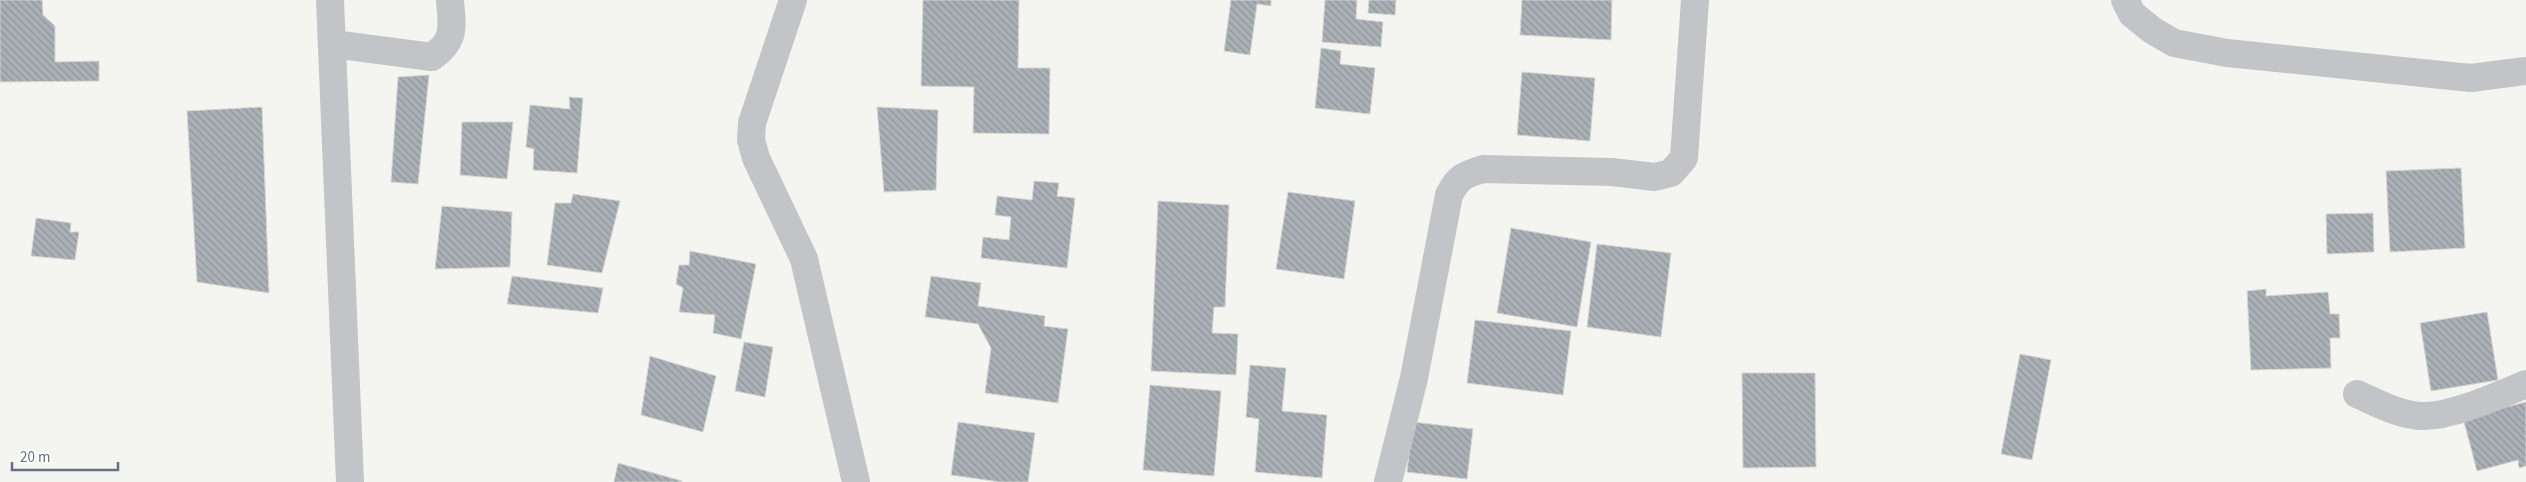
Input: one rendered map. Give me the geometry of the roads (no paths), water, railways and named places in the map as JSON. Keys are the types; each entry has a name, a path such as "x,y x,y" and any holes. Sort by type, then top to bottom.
{"street":[{"path":"330,0 350,482"},
{"path":"333,44 432,57 446,47 452,28 450,0"},
{"path":"793,0 752,123 751,140 756,158 804,258 856,482"},
{"path":"1388,482 1414,378 1449,195 1456,181 1467,174 1483,168 1612,172 1654,177 1671,174 1684,158 1695,0"},
{"path":"2124,0 2132,14 2152,30 2174,43 2227,53 2471,78 2526,72"},
{"path":"2357,394 2389,408 2423,416 2464,408 2526,384"}]}
